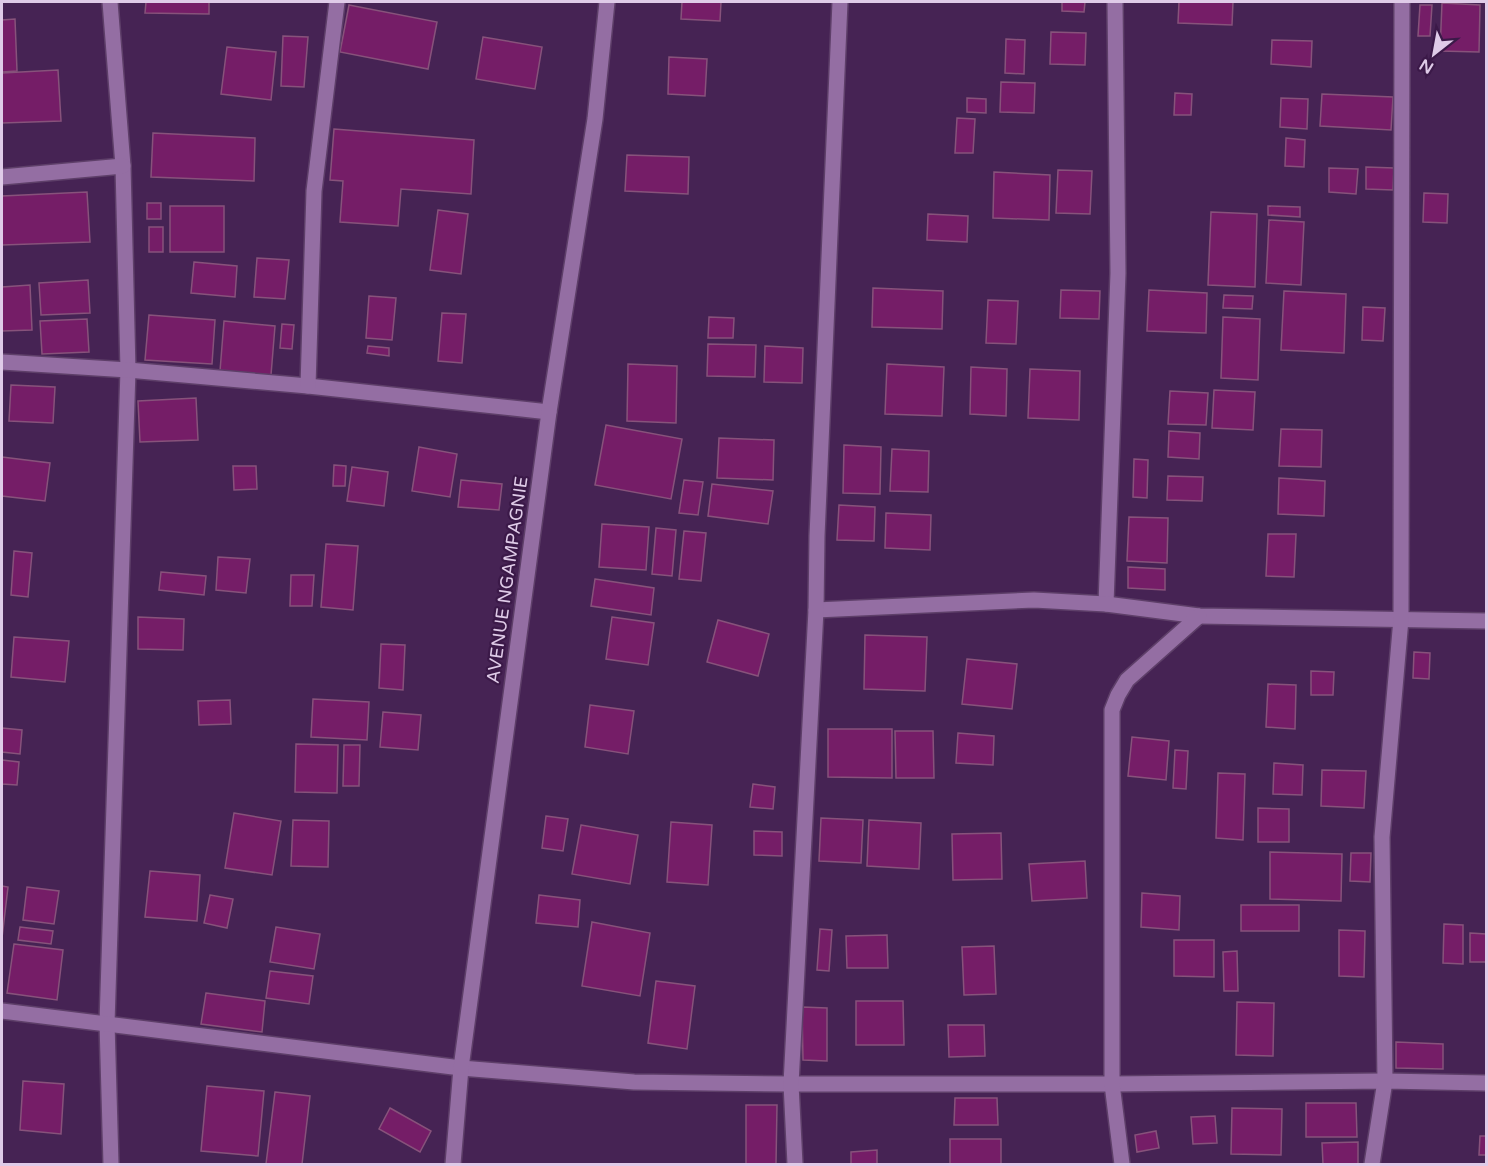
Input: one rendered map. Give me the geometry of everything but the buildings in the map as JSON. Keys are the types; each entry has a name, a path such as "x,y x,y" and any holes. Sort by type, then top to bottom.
{"street":[{"path":"110,2 123,166 128,370 107,1023 111,1164"},
{"path":"308,386 314,191 337,2"},
{"name":"AVENUE NGAMPAGNIE","path":"453,1164 461,1068 549,412 595,119 607,2"},
{"path":"795,1164 791,1084 816,610 817,536 840,2"},
{"path":"1106,604 1118,273 1115,2"},
{"path":"1372,1164 1385,1081 1382,837 1401,619 1402,2"},
{"path":"2,177 123,166"},
{"path":"2,362 128,370 308,386 549,412"},
{"path":"816,610 1034,600 1106,604 1199,616 1486,621"},
{"path":"1122,1164 1112,1084 1112,710 1127,680 1199,616"},
{"path":"2,1011 461,1068 634,1082 1112,1084 1385,1081 1486,1083"}]}
